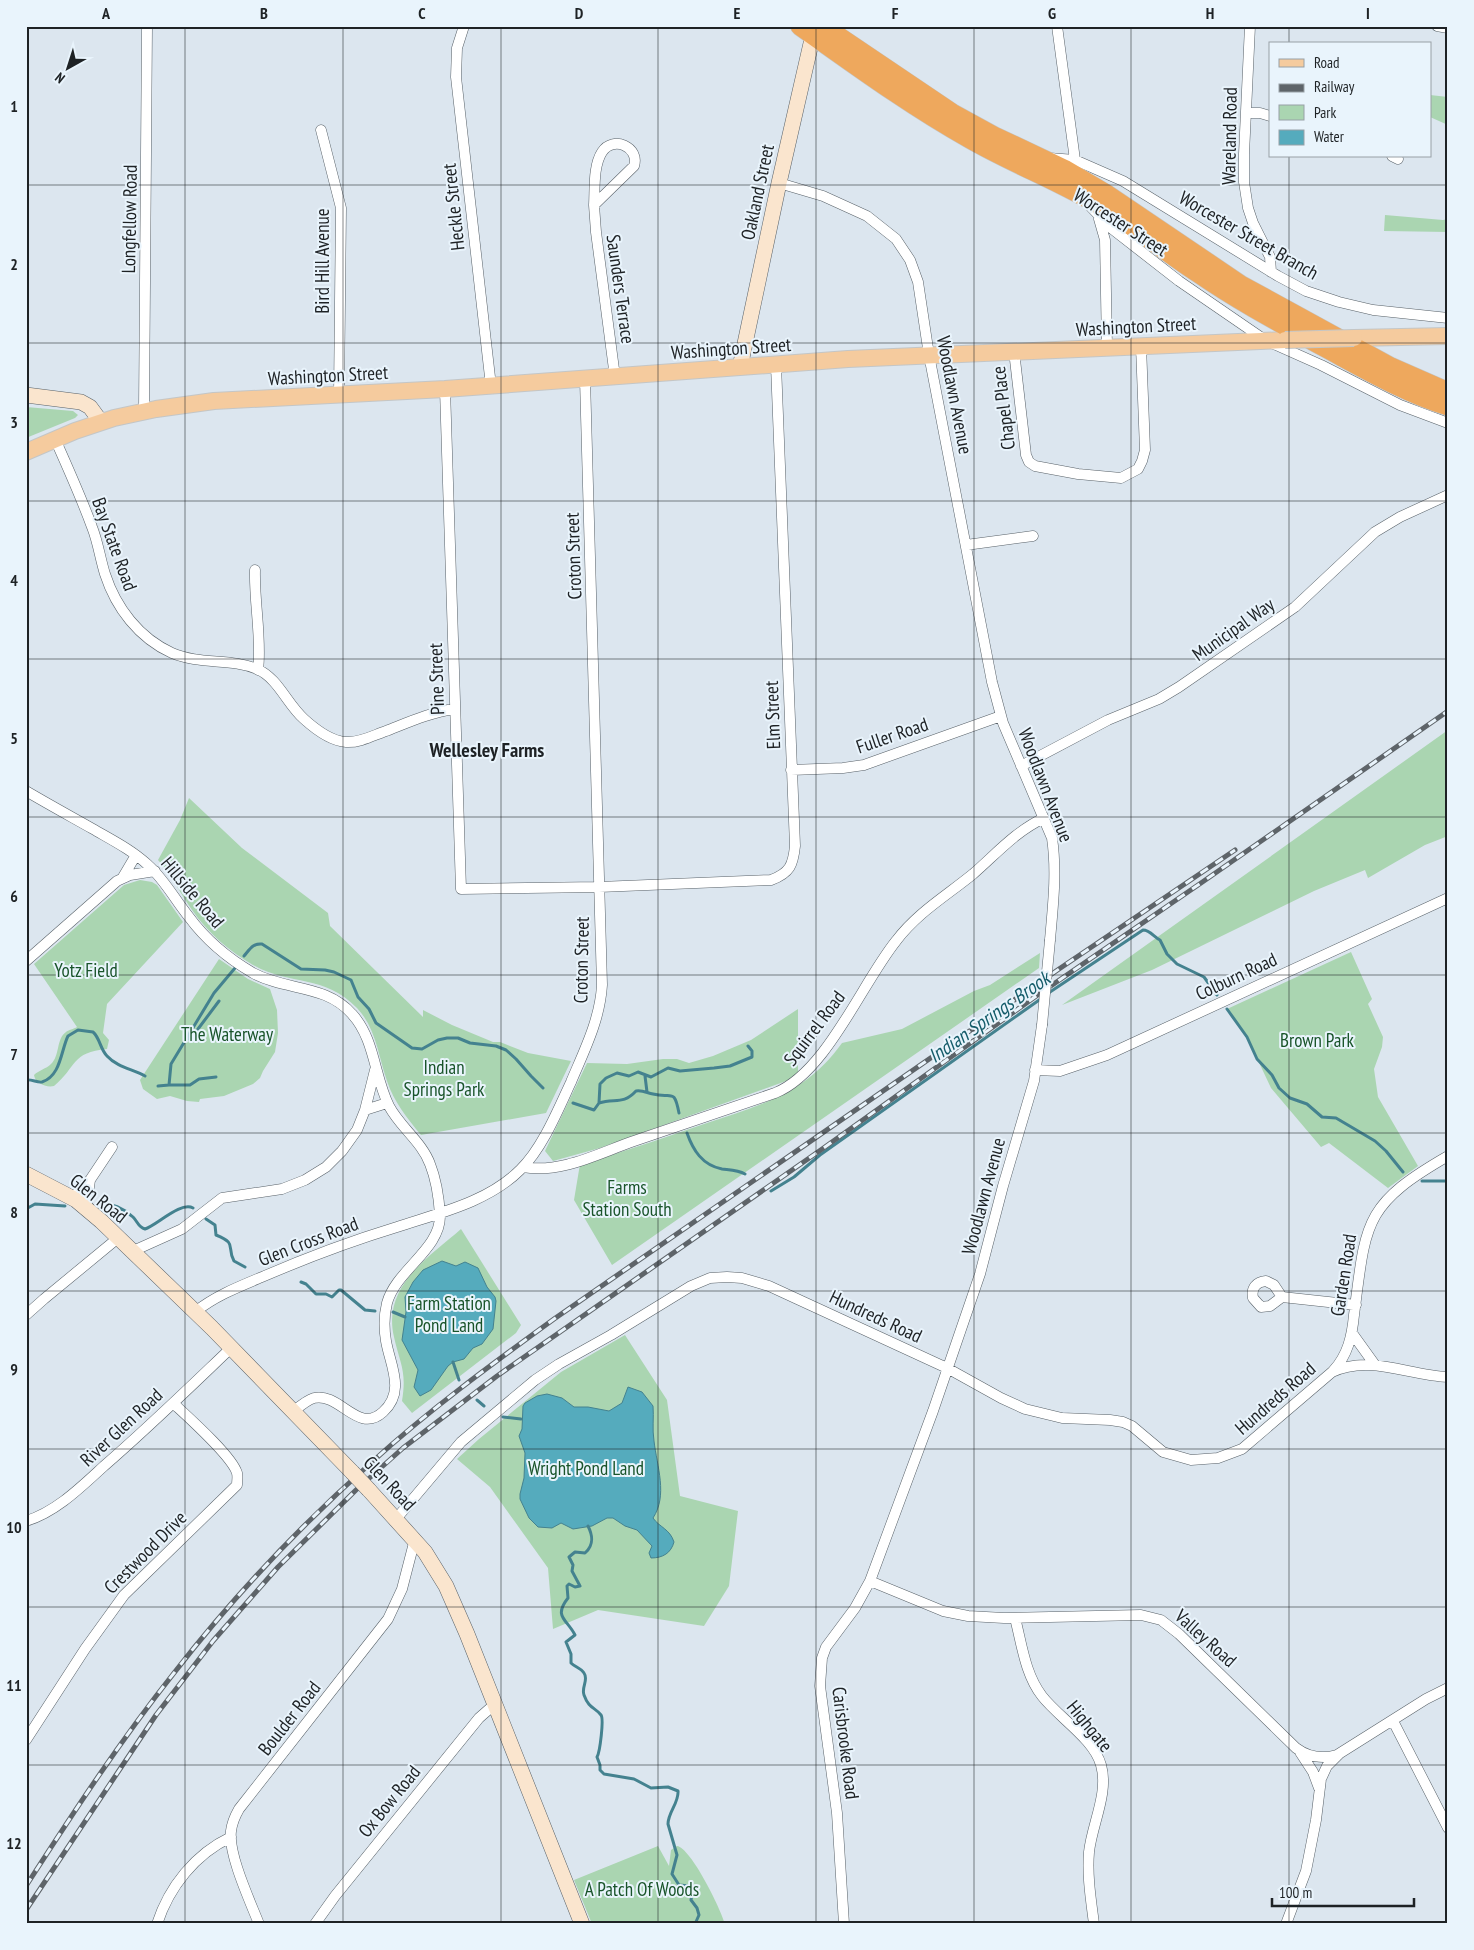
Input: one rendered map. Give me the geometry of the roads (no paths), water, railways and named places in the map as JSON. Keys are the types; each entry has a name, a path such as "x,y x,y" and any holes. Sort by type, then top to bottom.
{"highway":[{"name":"Worcester Street","path":"813,28 952,113 1116,199 1206,263 1256,294 1399,372 1448,392"},
{"name":"Worcester Street","path":"813,28 957,132 1078,192 1119,217 1196,273 1254,309 1395,385 1448,406"}],"main road":[{"name":"Washington Street","path":"26,452 101,422 144,411 214,400 446,389 929,355 1264,340 1448,336"}],"street":[{"name":"Longfellow Road","path":"144,411 147,26"},
{"name":"Heckle Street","path":"464,26 457,48 456,77 491,386"},
{"path":"1056,26 1075,160"},
{"name":"Wareland Road","path":"1250,26 1244,163 1245,192 1253,224 1270,257 1271,272"},
{"path":"1436,26 1448,28"},
{"name":"Oakland Street","path":"740,367 813,28"},
{"path":"1247,113 1260,113 1269,116"},
{"name":"Bird Hill Avenue","path":"321,130 341,203 339,395"},
{"name":"Saunders Terrace","path":"594,205 634,166 634,155 624,145 612,144 605,148 600,156 594,205 616,377"},
{"name":"Worcester Street Branch","path":"1041,158 1075,160 1099,169 1139,190 1271,272 1306,291 1350,305 1398,314 1448,318"},
{"name":"Woodlawn Avenue","path":"779,183 823,196 857,210 876,221 896,239 906,252 916,274 929,355 989,672 1001,716 1052,838 1055,858 1055,884 1042,1025 1031,1091 1002,1186 980,1274 908,1482 870,1581"},
{"path":"1078,192 1107,225 1191,290 1264,340 1400,405 1448,423"},
{"path":"1094,211 1100,222 1105,240 1106,347"},
{"path":"1105,240 1122,244 1154,262"},
{"name":"Chapel Place","path":"1014,352 1026,455 1029,462 1034,466 1078,474 1121,478 1138,470 1145,450 1141,346"},
{"name":"Elm Street","path":"599,887 765,880 782,876 789,869 794,859 776,365"},
{"name":"Croton Street","path":"440,1213 490,1192 509,1180 523,1167 534,1153 561,1103 598,1012 602,985 585,379"},
{"name":"Pine Street","path":"446,389 461,889 599,887"},
{"path":"26,395 83,402 90,407 101,422"},
{"name":"Bay State Road","path":"55,439 91,525 111,590 119,606 130,621 157,644 180,656 200,661 240,665 258,670 272,679 295,710 309,723 328,736 342,742 359,741 420,718 455,709"},
{"name":"Municipal Way","path":"1021,766 1100,723 1159,699 1179,687 1295,607 1375,532 1448,495"},
{"path":"966,545 1033,536"},
{"path":"255,570 258,670"},
{"name":"Fuller Road","path":"792,770 864,765 1001,716"},
{"name":"Hillside Road","path":"26,791 136,855 155,871 198,929 236,962 270,981 322,993 344,1005 364,1030 387,1103 396,1118 429,1161 440,1213"},
{"name":"Squirrel Road","path":"523,1167 550,1168 606,1152 775,1093 790,1086 802,1077 815,1062 852,1010 886,954 911,923 923,911 975,872 1024,828 1044,818"},
{"path":"123,877 136,855"},
{"path":"26,961 106,889 123,877 130,874 155,871"},
{"name":"Colburn Road","path":"1036,1070 1064,1070 1117,1051 1448,898"},
{"path":"132,1251 182,1229 222,1198 282,1189 315,1175 330,1164 357,1130 365,1110 375,1069"},
{"path":"365,1110 387,1103"},
{"path":"72,1198 90,1180 112,1147"},
{"name":"Garden Road","path":"1332,1372 1346,1354 1352,1333 1364,1243 1374,1216 1383,1202 1400,1186 1448,1156"},
{"name":"Glen Road","path":"26,1174 72,1198 86,1208 132,1251 294,1411 430,1557 446,1586 495,1704 582,1924"},
{"path":"86,1208 90,1180"},
{"path":"294,1411 311,1400 320,1398 328,1400 358,1416 371,1419 378,1416 390,1405 396,1385 386,1340 385,1320 388,1302 397,1281 433,1238 438,1226 440,1213"},
{"name":"Glen Cross Road","path":"195,1312 221,1295 314,1255 440,1213"},
{"path":"26,1316 118,1238"},
{"name":"Hundreds Road","path":"396,1519 465,1438 535,1380 687,1288 706,1279 718,1277 737,1277 769,1286 947,1368 1001,1398 1031,1411 1062,1418 1122,1422 1132,1426 1163,1452 1182,1459 1198,1461 1223,1457 1246,1447 1332,1372 1350,1365 1375,1365 1429,1376 1448,1377"},
{"path":"1282,1297 1356,1305"},
{"path":"1352,1333 1375,1365"},
{"name":"River Glen Road","path":"26,1521 37,1518 61,1503 82,1486 231,1348"},
{"name":"Crestwood Drive","path":"28,1733 124,1595 237,1485 237,1474 233,1467 210,1438 173,1403"},
{"name":"Boulder Road","path":"259,1924 234,1853 231,1837 233,1823 239,1810 388,1619 405,1581 415,1539"},
{"name":"Valley Road","path":"870,1581 955,1614 1015,1618 1140,1615 1161,1620 1179,1634 1296,1748 1316,1757 1328,1757 1340,1753 1426,1699 1448,1688"},
{"name":"Carisbrooke Road","path":"844,1924 837,1813 820,1672 826,1647 855,1608 870,1581"},
{"name":"Highgate","path":"1015,1618 1027,1667 1035,1684 1048,1702 1096,1754 1101,1764 1102,1789 1089,1859 1094,1924"},
{"name":"Ox Bow Road","path":"315,1924 335,1896 478,1718 495,1704"},
{"path":"1393,1721 1448,1828"},
{"path":"1296,1748 1311,1768 1319,1789"},
{"path":"1286,1924 1306,1871 1318,1813 1319,1789 1324,1772 1340,1753"},
{"path":"158,1924 169,1895 183,1875 211,1848 231,1837"}],"water":[{"name":"Farm Station Pond Land","path":"442,1261 456,1266 465,1262 478,1268 496,1301 493,1329 482,1344 473,1348 464,1359 453,1362 448,1366 431,1390 420,1396 414,1387 418,1370 402,1340 406,1312 405,1297 413,1282 423,1270"},
{"path":"628,1387 642,1392 653,1406 653,1437 661,1490 660,1500 653,1518 670,1534 674,1542 669,1552 655,1558 651,1558 649,1553 652,1546 637,1530 625,1526 613,1518 607,1518 592,1526 573,1529 561,1523 552,1528 538,1527 529,1518 520,1499 524,1478 525,1453 519,1436 522,1429 523,1406 525,1403 537,1396 547,1394 562,1398 574,1407 588,1407 609,1411 622,1403"}],"waterway":[{"name":"Indian Springs Brook","path":"1047,994 1145,930 1160,940 1167,954 1177,964 1204,977 1217,995"},
{"name":"Indian Springs Brook","path":"244,956 254,946 262,944 301,969 334,972 351,980 358,997 369,1009 376,1023 412,1048 422,1049 438,1040 447,1038 458,1038 470,1043 496,1046 506,1050 543,1088"},
{"name":"Indian Springs Brook","path":"158,1086 169,1085 171,1064 214,993 235,968"},
{"name":"Indian Springs Brook","path":"771,1191 794,1177 820,1155 1042,998"},
{"path":"188,1039 219,1001"},
{"name":"Indian Springs Brook","path":"1227,1009 1247,1037 1257,1059 1272,1075 1279,1088 1290,1098 1307,1104 1322,1117 1336,1118 1375,1141 1403,1172"},
{"name":"Indian Springs Brook","path":"26,1080 42,1082 48,1079 57,1068 68,1036 78,1030 93,1032 111,1060 145,1076"},
{"path":"599,1103 600,1084 606,1078 617,1073 629,1076 638,1072 651,1077 668,1068 680,1071 730,1066 752,1057 752,1051 748,1046"},
{"path":"645,1076 647,1092"},
{"path":"169,1085 190,1085 199,1079 216,1077"},
{"name":"Indian Springs Brook","path":"573,1103 594,1110 599,1103 623,1100 636,1091 641,1091 674,1097 679,1113"},
{"name":"Indian Springs Brook","path":"687,1133 695,1151 709,1164 745,1174"},
{"name":"Indian Springs Brook","path":"1422,1181 1448,1181"},
{"path":"26,1209 35,1204 65,1206"},
{"path":"99,1204 113,1205 121,1209 133,1217 139,1226 145,1229 182,1208 193,1208"},
{"path":"206,1219 215,1225 216,1235 229,1243 234,1261 245,1267"},
{"path":"301,1282 306,1284 316,1294 326,1294 332,1297 341,1290 365,1310 375,1311"},
{"path":"393,1312 405,1317"},
{"path":"453,1362 459,1380"},
{"path":"477,1400 484,1406"},
{"path":"503,1417 521,1419"},
{"path":"588,1526 592,1537 590,1547 585,1553 575,1552 569,1557 573,1565 572,1571 580,1586 575,1587 569,1584 567,1586 568,1598 562,1610 563,1618 575,1635 566,1642 571,1654 571,1663 584,1673 586,1678 583,1689 584,1695 588,1703 599,1712 602,1718 597,1757 600,1770 604,1774 634,1779 651,1788 668,1787 678,1791 677,1800 668,1820 677,1855 672,1874 679,1885 693,1888 691,1900 697,1908 699,1915 695,1924"}],"railway":[{"path":"26,1910 156,1715 213,1641 278,1567 356,1490 403,1448 497,1376 825,1147 1039,994 1448,711"},
{"path":"26,1886 116,1751 196,1645 293,1537 345,1486 416,1424 554,1319 1059,969 1235,850"}],"district":[{"name":"Wellesley Farms","path":"487,750"}],"park label":[{"name":"Yotz Field","path":"86,970"},
{"name":"The Waterway","path":"227,1034"},
{"name":"Brown Park","path":"1317,1040"},
{"name":"Indian Springs Park","path":"444,1078"},
{"name":"Farms Station South","path":"627,1198"},
{"name":"Wright Pond Land","path":"586,1468"},
{"name":"A Patch Of Woods","path":"642,1889"}]}
